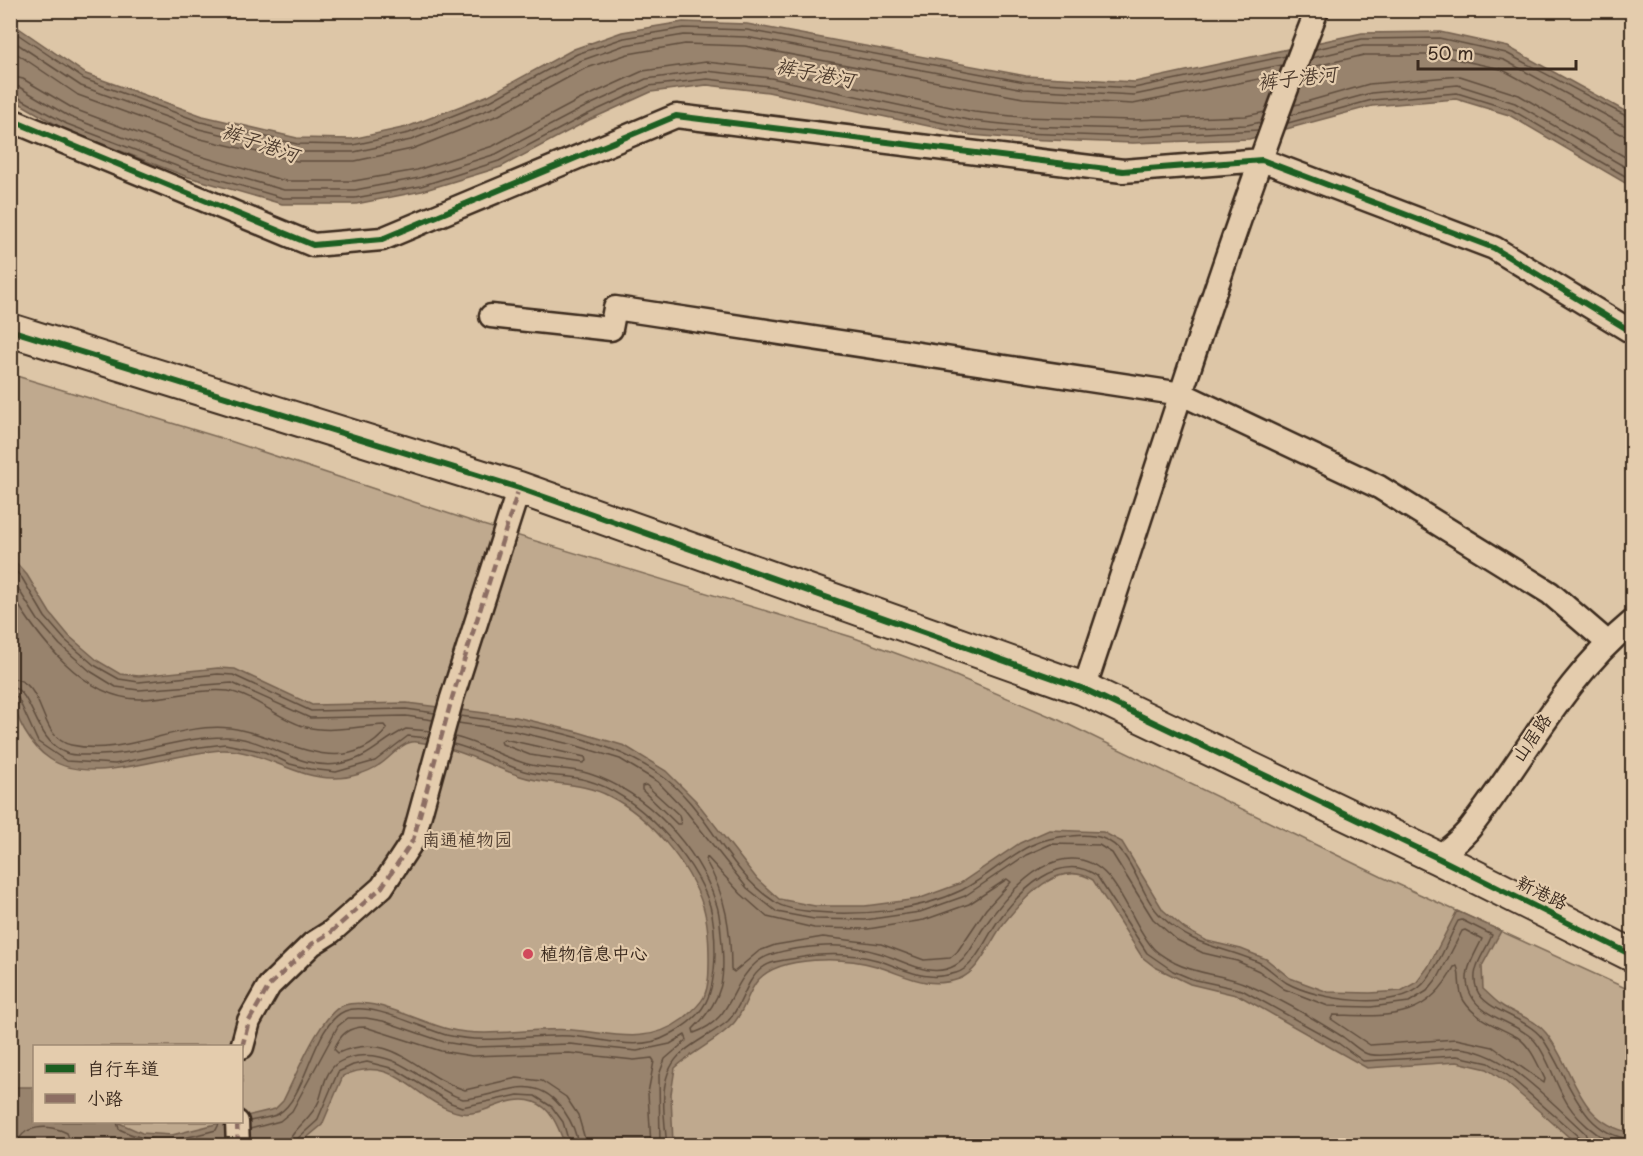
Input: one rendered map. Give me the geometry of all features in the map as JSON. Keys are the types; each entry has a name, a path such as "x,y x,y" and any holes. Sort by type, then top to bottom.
{"street":[{"path":"1084,689 1182,394 1201,328 1316,13"},
{"path":"11,120 312,245 382,239 676,116 1123,171 1266,150 1494,248 1632,332"},
{"path":"491,316 611,329 615,308 1182,394 1379,487 1550,593 1607,642"},
{"name":"新港路","path":"10,330 519,488 1084,689 1438,858 1632,955"},
{"path":"243,1045 249,1021 268,986 312,944 331,932 382,887 412,840 452,698 519,488"},
{"name":"山居路","path":"1438,858 1470,829 1543,721 1607,642 1632,622"},
{"path":"237,1123 238,1146"}],"green space":[{"name":"南通植物园","path":"10,374 221,438 483,525 852,637 944,671 1059,720 1382,877 1632,991 1632,1145 11,1145"}],"water":[{"name":"裤子港河","path":"10,22 86,74 203,116 297,138 352,139 407,127 489,95 574,49 622,32 683,22 747,24 1026,76 1135,82 1362,33 1440,32 1508,47 1632,115 1632,187 1509,115 1456,99 1372,106 1249,139 1133,143 971,135 768,92 707,85 651,92 589,120 501,167 422,191 356,204 282,204 185,176 64,129 12,99"},
{"path":"10,556 27,575 50,613 69,636 98,661 120,674 139,676 218,668 235,669 312,705 407,703 516,717 625,746 666,771 696,801 757,879 779,899 815,906 865,906 918,899 959,884 1020,843 1049,830 1103,832 1122,842 1163,910 1185,929 1207,941 1241,949 1266,959 1290,978 1328,992 1370,993 1401,991 1417,982 1428,967 1457,911 1501,931 1482,966 1483,989 1504,1007 1542,1028 1556,1048 1588,1107 1613,1127 1632,1133 1632,1145 1578,1145 1506,1082 1487,1069 1457,1062 1367,1068 1240,996 1190,984 1155,967 1142,957 1093,880 1080,875 1068,874 1055,877 1032,893 1012,913 973,970 959,979 936,983 926,982 876,966 831,960 797,962 768,972 754,985 733,1024 675,1068 671,1094 673,1145 565,1145 550,1114 534,1102 515,1100 479,1112 461,1113 445,1108 392,1075 378,1070 362,1070 343,1076 322,1125 298,1145 68,1146 53,1141 11,1145 11,1087 33,1087 33,1123 119,1123 142,1133 172,1135 220,1123 243,1123 243,1117 275,1109 283,1101 318,1032 335,1010 344,1005 369,1004 436,1026 463,1032 572,1030 629,1036 656,1033 683,1019 702,1000 708,983 709,959 708,932 703,906 688,873 653,828 624,805 598,791 531,779 457,751 417,742 406,744 369,770 340,778 306,774 252,755 223,750 111,769 88,770 68,767 42,753 30,739 16,713 11,695"}],"marked path":[{"path":"243,1045 249,1021 269,986 312,944 331,932 382,887 413,840 452,698 519,488"},
{"path":"237,1123 238,1146"}],"cycle path":[{"path":"11,120 313,245 382,239 676,116 1123,171 1262,160 1494,248 1632,332"},
{"path":"10,330 519,488 1084,689 1438,858 1632,955"}],"place":[{"name":"植物信息中心","path":"528,954"}]}
